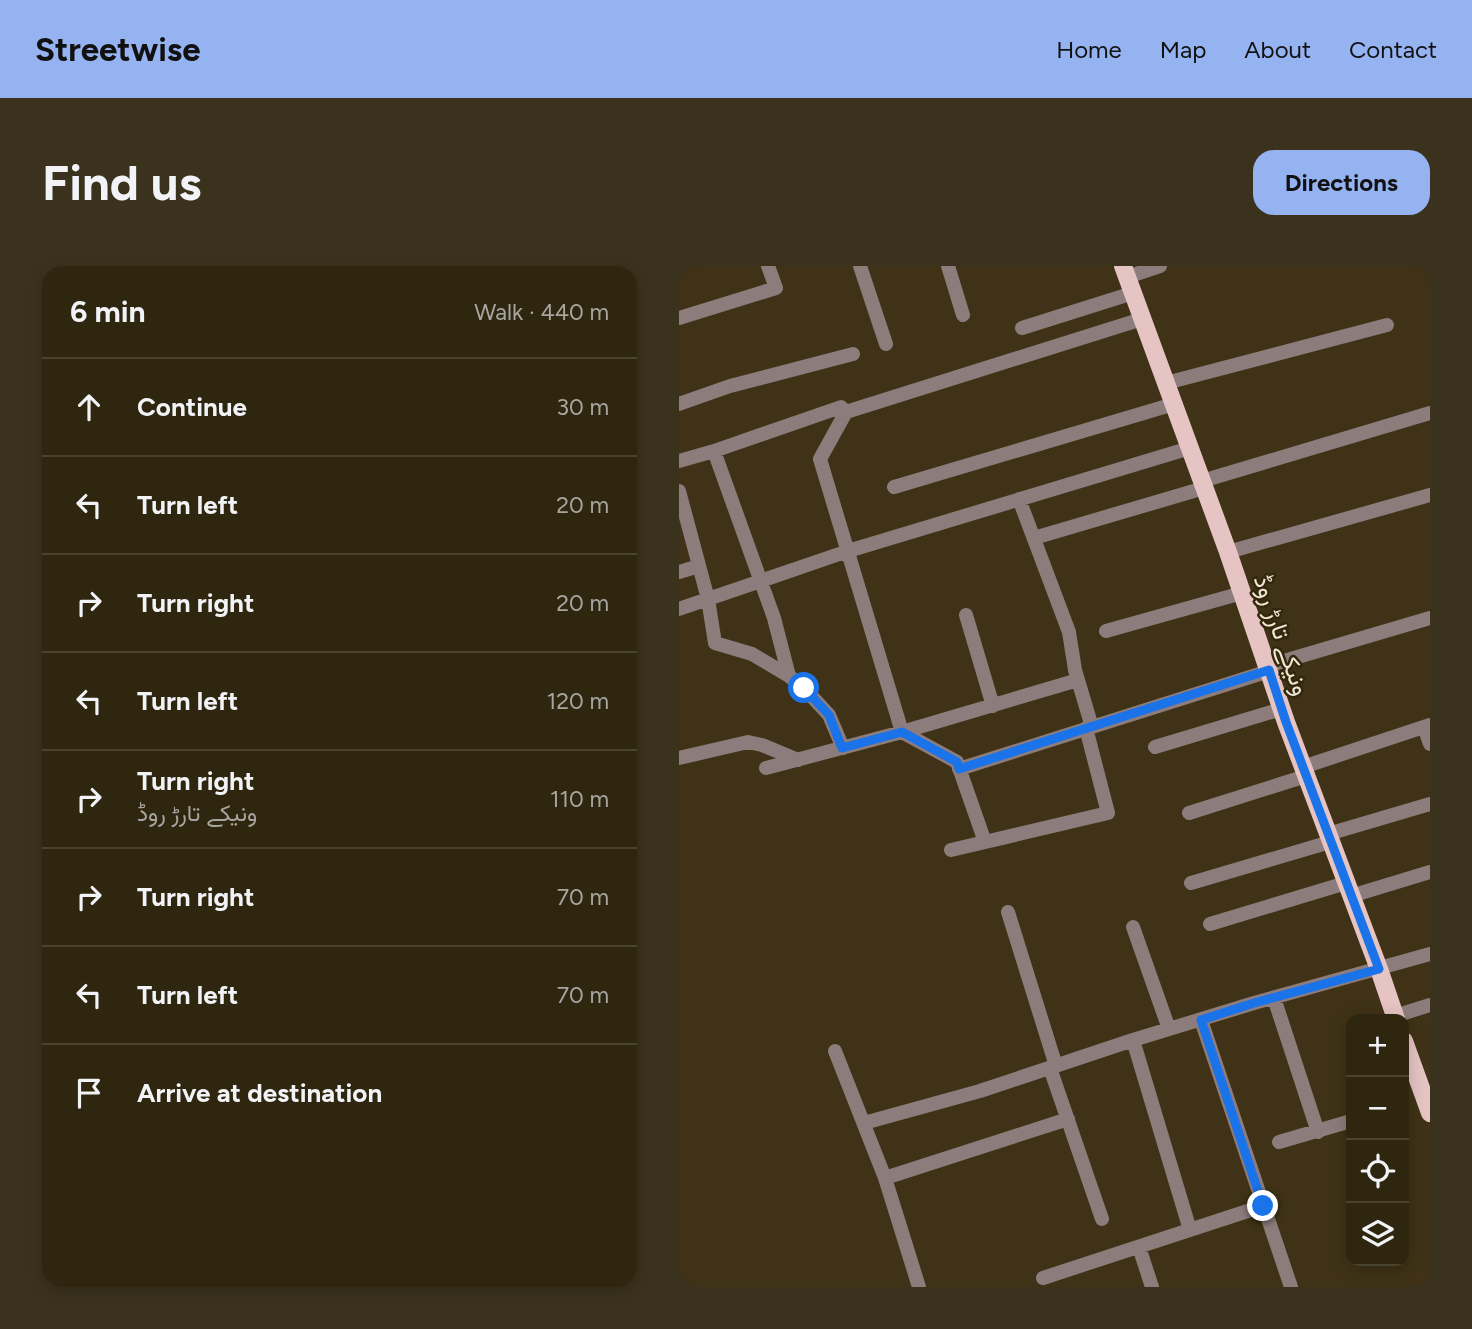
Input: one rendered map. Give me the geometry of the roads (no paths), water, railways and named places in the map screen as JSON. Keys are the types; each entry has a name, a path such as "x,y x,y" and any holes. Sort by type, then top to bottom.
{"main road":[{"name":"ونیکے تارڑ روڈ","path":"1128,279 1228,552 1281,709 1394,1014"},
{"path":"1409,1055 1429,1110"}],"street":[{"path":"679,318 776,288 768,266"},
{"path":"860,266 886,344"},
{"path":"948,266 963,315"},
{"path":"1022,328 1160,266"},
{"path":"985,842 957,762 902,732 820,459 846,412 1142,318"},
{"path":"1166,383 1387,325"},
{"path":"679,404 730,386 853,354"},
{"path":"894,487 1174,404"},
{"path":"679,461 841,407 846,412"},
{"path":"1034,538 1430,413"},
{"path":"679,608 848,551 1190,448"},
{"path":"714,451 774,618 789,676"},
{"path":"679,491 708,599 715,643 752,654 804,688 829,715 842,748"},
{"path":"1228,552 1430,495"},
{"path":"951,850 1108,813 1069,632 1019,499"},
{"path":"679,572 699,566"},
{"path":"1106,631 1242,593"},
{"path":"966,615 993,706"},
{"path":"959,769 1430,618"},
{"path":"766,768 902,732 1078,680"},
{"path":"1155,747 1281,709"},
{"path":"1189,813 1427,726 1430,744"},
{"path":"679,758 748,742 798,760"},
{"path":"1191,883 1430,804"},
{"path":"1210,924 1430,872"},
{"path":"1008,912 1053,1067 1102,1219"},
{"path":"1133,927 1169,1030"},
{"path":"864,1123 980,1091 1133,1040 1430,954"},
{"path":"1274,998 1318,1132"},
{"path":"1406,1014 1430,1005"},
{"path":"1201,1020 1291,1287"},
{"path":"1133,1040 1190,1230"},
{"path":"835,1051 884,1178 919,1287"},
{"path":"884,1178 1069,1119"},
{"path":"1279,1142 1346,1123"},
{"path":"1043,1278 1263,1206"},
{"path":"1139,1247 1152,1287"}]}
